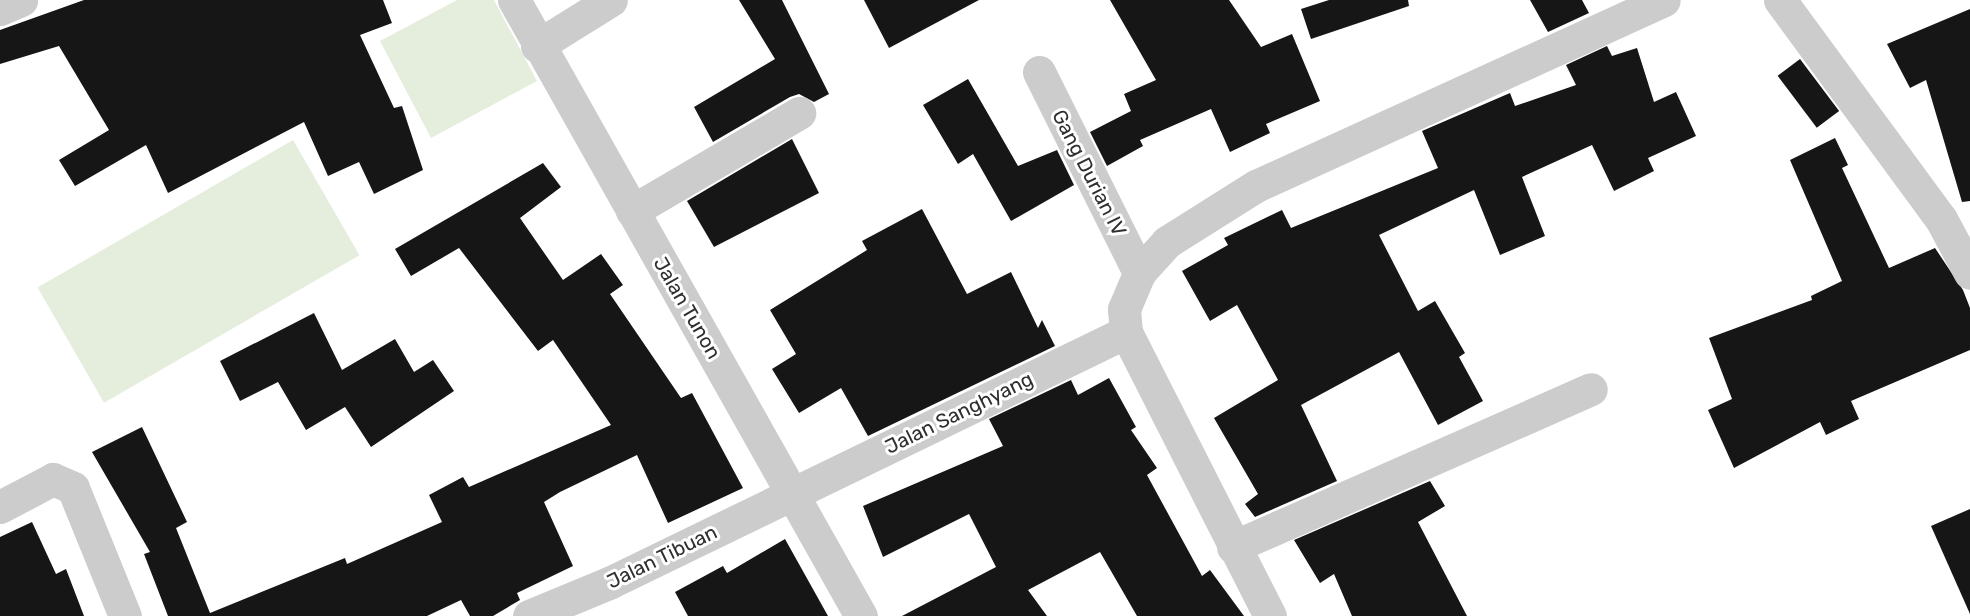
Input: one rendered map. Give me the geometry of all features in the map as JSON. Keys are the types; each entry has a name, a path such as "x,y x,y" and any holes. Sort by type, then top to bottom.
{"street":[{"path":"0,9 21,0"},
{"name":"Jalan Tunon","path":"514,0 537,46 861,616"},
{"path":"537,46 611,0"},
{"path":"1270,616 1126,332 1124,309 1139,273 1167,242 1256,186 1664,0"},
{"path":"1780,0 1941,219 1970,273"},
{"name":"Gang Durian IV","path":"1039,72 1139,273"},
{"path":"632,211 799,113"},
{"name":"Jalan Sanghyang","path":"792,494 1126,332"},
{"path":"1233,547 1591,389"},
{"path":"0,507 53,479 73,488 125,616"},
{"name":"Jalan Tibuan","path":"529,616 792,494"}],"green space":[{"path":"457,0 494,0 537,81 431,138 380,41"},
{"path":"293,140 360,255 104,403 38,288"}],"building":[{"path":"84,0 383,0 392,23 360,35 394,108 402,106 423,170 374,194 359,162 328,176 304,122 168,193 146,145 75,186 59,160 109,130 59,46 0,64 0,30"},
{"path":"739,0 782,0 829,94 814,102 799,94 790,97 713,142 694,107 775,59"},
{"path":"864,0 979,0 889,48"},
{"path":"1110,0 1229,0 1261,47 1292,34 1320,101 1266,124 1270,133 1230,152 1211,109 1140,140 1143,146 1107,166 1090,132 1131,111 1124,94 1156,80"},
{"path":"1329,0 1408,0 1409,6 1311,39 1301,9"},
{"path":"1530,0 1582,0 1589,13 1548,32"},
{"path":"1970,9 1970,201 1962,202 1926,80 1910,88 1887,44"},
{"path":"1607,46 1612,56 1637,48 1654,102 1676,92 1696,136 1648,158 1654,171 1614,191 1592,145 1522,177 1545,236 1500,255 1474,190 1379,235 1418,311 1435,301 1465,353 1459,357 1483,401 1438,425 1399,352 1301,405 1337,481 1255,517 1245,504 1258,494 1214,418 1278,380 1237,305 1210,321 1182,271 1228,245 1224,238 1282,210 1291,228 1438,168 1422,131 1510,93 1515,106 1576,85 1566,65"},
{"path":"1800,59 1839,111 1817,128 1778,76"},
{"path":"968,79 1018,166 1057,150 1074,185 1011,221 973,154 958,164 923,105"},
{"path":"1835,138 1848,165 1842,168 1889,268 1935,248 1963,290 1970,308 1970,350 1851,401 1859,419 1826,435 1820,422 1734,468 1708,410 1732,399 1709,338 1812,300 1811,296 1842,281 1790,160"},
{"path":"792,139 819,193 714,247 687,201"},
{"path":"543,163 561,187 520,218 563,280 601,254 623,285 610,294 681,398 692,393 743,488 668,523 637,455 560,492 544,502 573,566 517,593 520,600 493,616 470,616 461,600 427,616 168,616 144,554 150,552 92,452 142,427 187,522 176,528 210,613 345,558 347,564 442,522 429,495 463,477 469,487 611,425 553,340 538,351 459,248 411,276 395,249"},
{"path":"922,209 967,294 1011,272 1038,328 1042,320 1055,346 868,436 841,388 799,413 772,369 796,354 770,310 867,250 862,241"},
{"path":"314,313 342,370 395,339 414,372 433,360 454,391 371,447 345,407 306,430 278,382 240,401 220,361"},
{"path":"1109,378 1136,427 1131,430 1157,468 1147,475 1202,576 1210,570 1244,616 1137,616 1100,552 1028,590 1047,616 902,616 996,567 969,514 883,557 863,506 1003,446 989,419 1071,380 1078,395"},
{"path":"1430,481 1445,506 1418,522 1467,616 1352,616 1334,574 1320,583 1294,540"},
{"path":"1970,509 1970,614 1931,526"},
{"path":"32,522 56,574 66,569 84,616 0,616 0,537"},
{"path":"785,539 828,616 688,616 675,592 723,566 727,573"}]}
